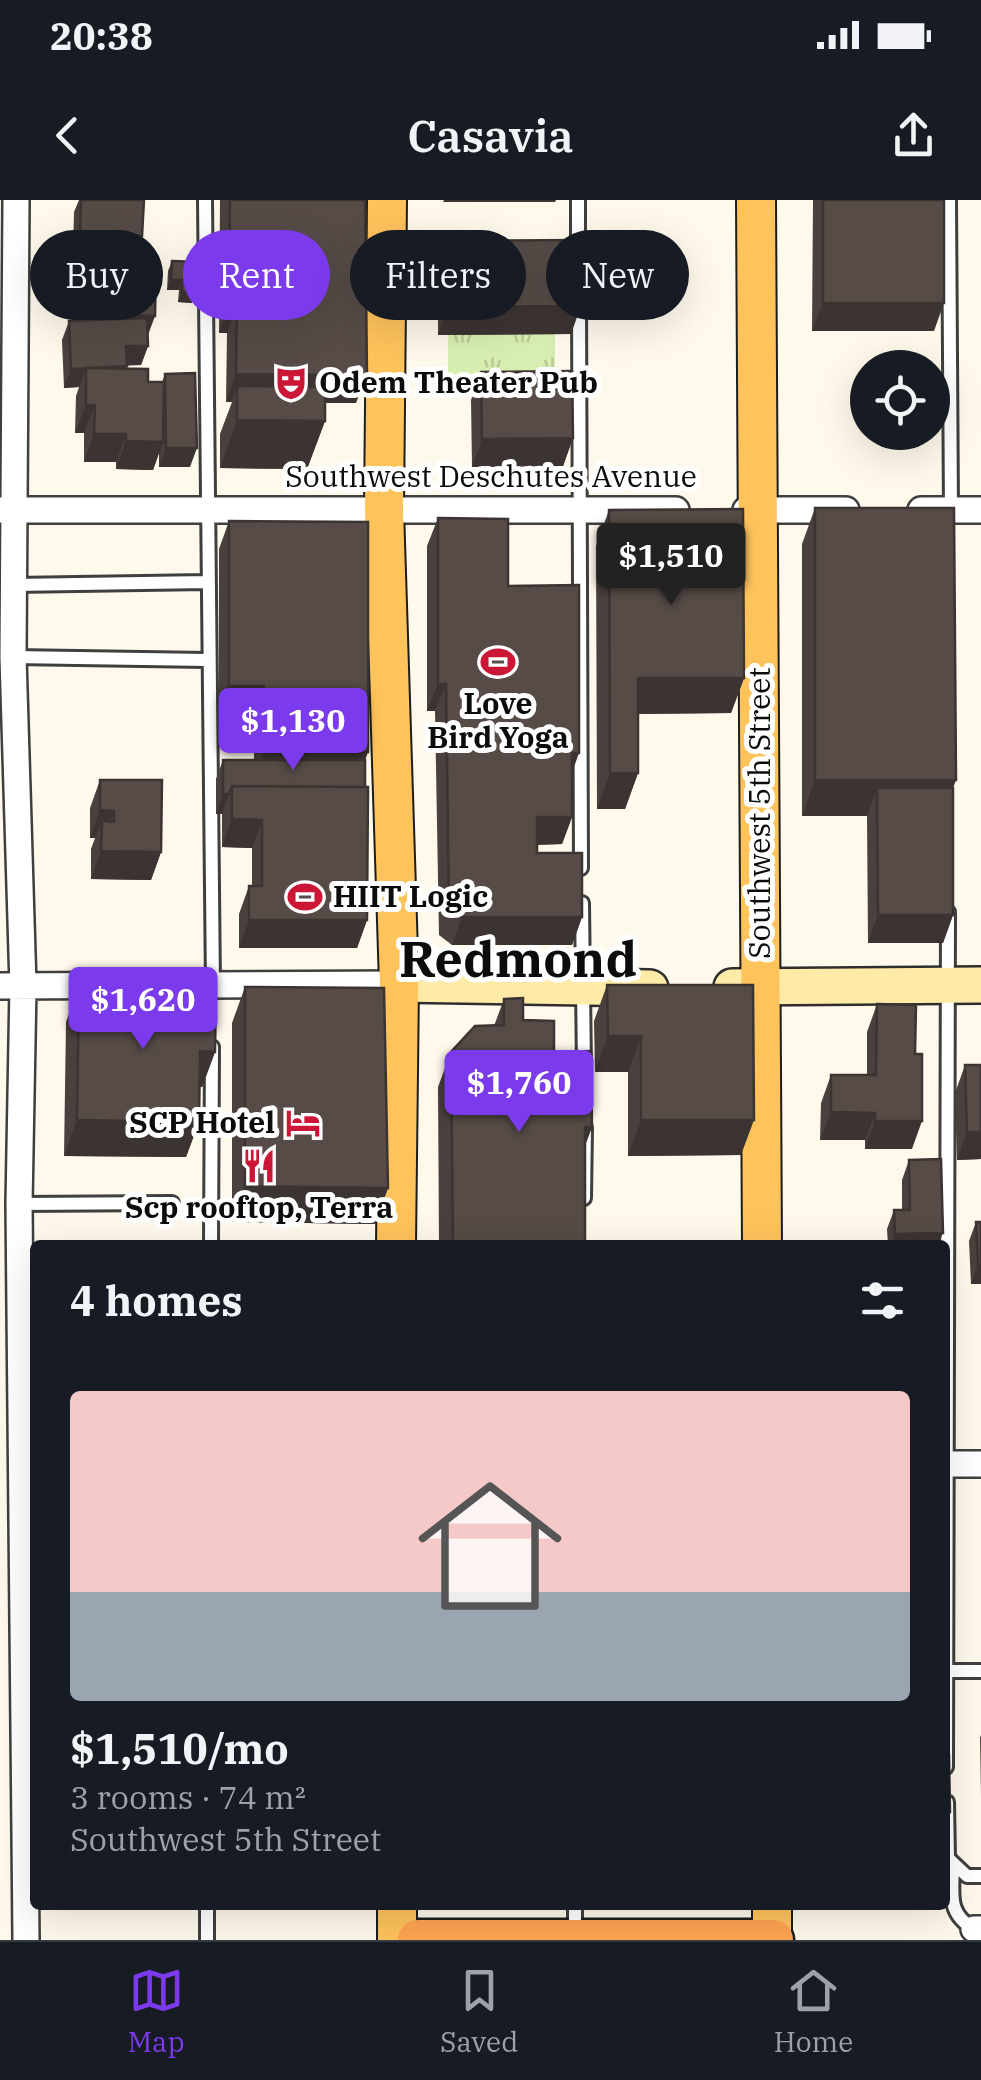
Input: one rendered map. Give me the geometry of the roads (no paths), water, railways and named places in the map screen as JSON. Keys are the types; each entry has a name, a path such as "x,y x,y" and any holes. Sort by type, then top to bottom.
{"highway":[{"path":"418,1940 575,1921 773,1940"}],"main road":[{"path":"388,200 384,510 398,984 396,1240"},
{"name":"Southwest 5th Street","path":"756,200 762,1240"},
{"path":"398,984 582,989 964,986"},
{"path":"397,1910 397,1940"},
{"path":"772,1910 773,1940"}],"street":[{"path":"16,200 6,510 13,585 12,986 19,1204 28,1296 28,1382 19,1464 29,1582 26,1940"},
{"name":"Southwest Deschutes Avenue","path":"6,510 882,510 951,520 981,510"},
{"path":"12,986 212,993 398,984"},
{"path":"950,1464 981,1464"}],"lane":[{"path":"205,200 212,993"},
{"path":"578,200 584,1080"},
{"path":"950,200 951,520"},
{"path":"13,585 207,582"},
{"path":"13,657 208,660"},
{"path":"948,886 964,986 950,1338"},
{"path":"211,1240 212,1039"},
{"path":"584,1208 585,1116"},
{"path":"19,1204 172,1203"},
{"path":"950,1672 981,1672"},
{"path":"950,1862 952,1906 957,1919 978,1929"},
{"path":"953,1868 967,1876 981,1876"},
{"path":"207,1910 207,1940"}],"place":[{"name":"Odem Theater Pub","path":"291,383"},
{"name":"Love Bird Yoga","path":"498,662"},
{"name":"HIIT Logic","path":"305,897"},
{"name":"SCP Hotel","path":"303,1123"},
{"name":"Scp rooftop, Terra","path":"259,1166"}],"district":[{"name":"Redmond","path":"518,959"}]}
